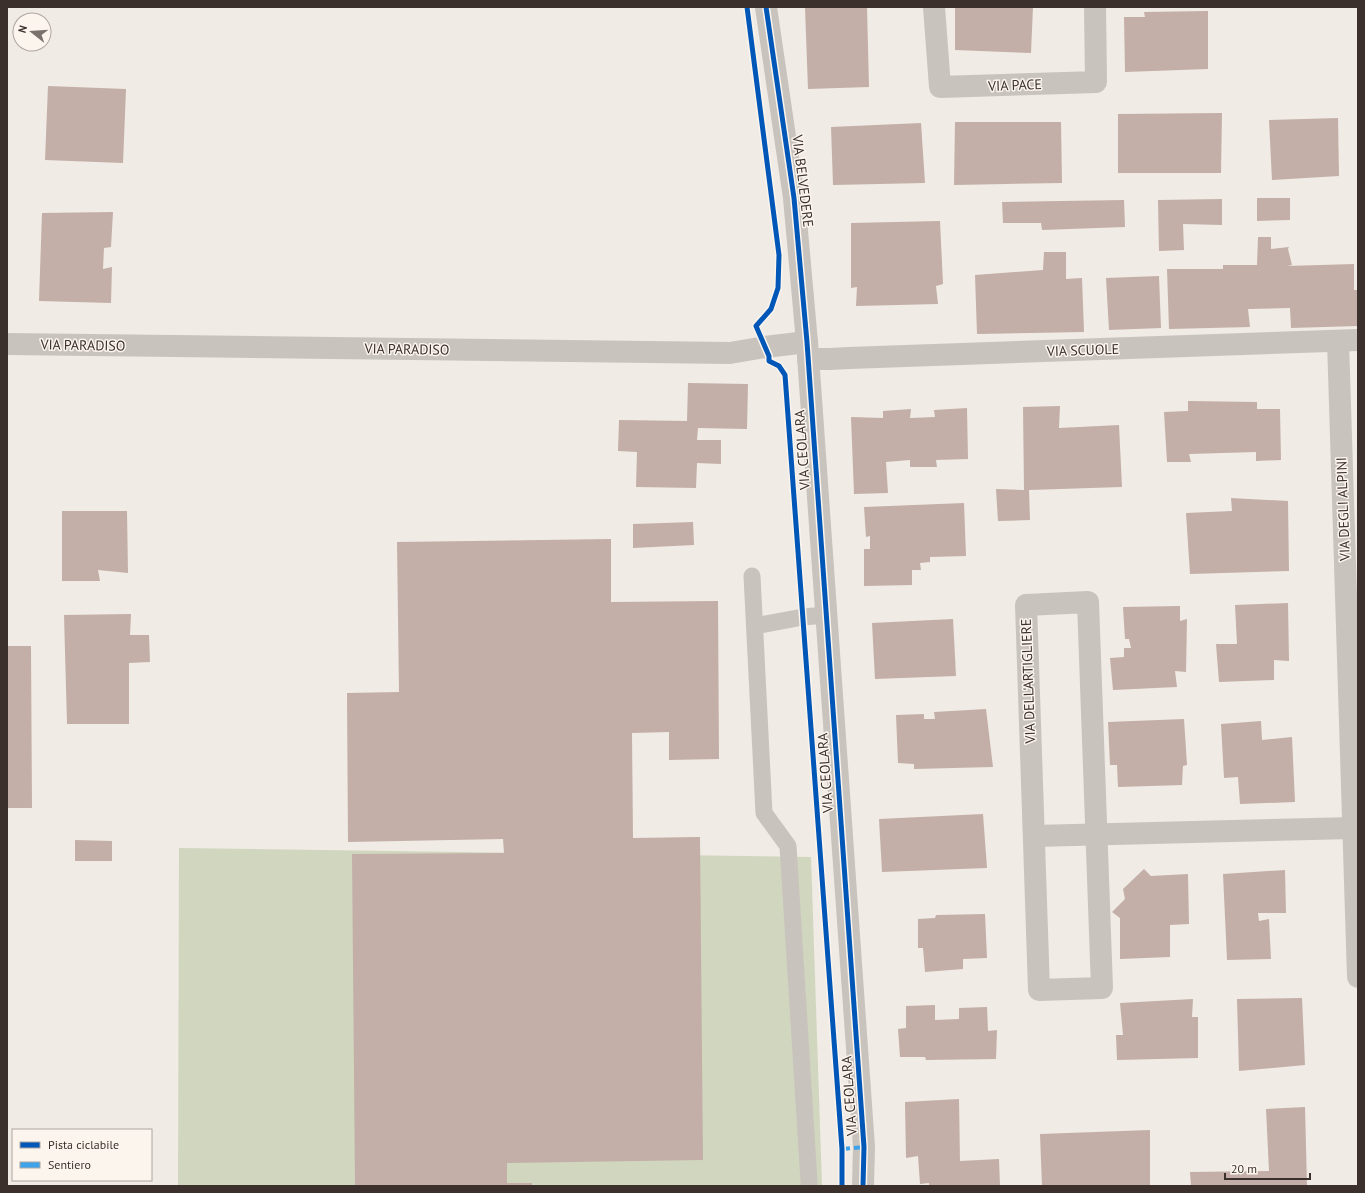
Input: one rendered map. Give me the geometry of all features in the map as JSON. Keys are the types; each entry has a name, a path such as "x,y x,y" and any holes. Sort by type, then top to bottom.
{"street":[{"name":"VIA BELVEDERE","path":"766,7 794,198 807,350"},
{"name":"VIA PACE","path":"934,7 940,87 1096,82 1096,7"},
{"name":"VIA SCUOLE","path":"807,350 830,359 1348,341"},
{"name":"VIA DEGLI ALPINI","path":"1348,341 1353,677 1353,828 1358,977"},
{"name":"VIA PARADISO","path":"7,344 730,353 765,347 807,350"},
{"name":"VIA CEOLARA","path":"807,350 864,1147 863,1186"},
{"name":"VIA DELL'ARTIGLIERE","path":"1088,602 1102,988 1039,990 1034,836 1026,605 1088,602"},
{"path":"1034,836 1353,828"}],"lane":[{"path":"752,576 764,813 788,846 796,953 809,1186"},
{"path":"754,626 803,617 826,615"}],"green space":[{"path":"179,848 811,857 822,1186 178,1186"}],"building":[{"path":"805,7 867,7 869,87 808,89"},
{"path":"955,7 1033,7 1031,53 955,50"},
{"path":"1208,11 1208,69 1125,72 1124,17 1145,17 1144,12"},
{"path":"48,86 126,89 123,163 45,160"},
{"path":"1222,113 1221,173 1118,173 1118,114"},
{"path":"1338,118 1339,176 1272,180 1269,120"},
{"path":"955,122 1061,122 1062,183 954,185"},
{"path":"921,123 925,183 833,185 831,127"},
{"path":"1257,198 1290,198 1290,220 1257,221"},
{"path":"1222,199 1222,225 1183,224 1184,250 1159,251 1158,200"},
{"path":"1124,200 1125,227 1042,230 1041,223 1003,223 1002,202"},
{"path":"113,212 111,247 104,248 103,269 112,267 111,303 39,301 42,213"},
{"path":"940,221 943,284 936,286 938,304 856,306 857,287 851,288 851,223"},
{"path":"1258,237 1271,237 1271,249 1289,247 1288,249 1292,265 1287,266 1354,264 1354,290 1358,290 1358,326 1291,328 1290,308 1248,309 1250,327 1169,329 1167,269 1223,269 1223,265 1257,265"},
{"path":"1044,252 1066,252 1066,279 1082,278 1084,332 977,334 975,275 1043,270"},
{"path":"1159,276 1161,328 1109,330 1106,278"},
{"path":"688,383 748,384 747,429 698,428 697,440 721,440 721,464 697,463 696,488 636,487 637,452 618,451 619,420 687,421"},
{"path":"1188,401 1257,402 1257,409 1280,409 1281,460 1256,461 1256,452 1189,454 1191,462 1167,462 1164,412 1188,411"},
{"path":"1060,406 1059,428 1119,425 1122,487 1029,490 1030,520 998,521 996,489 1024,490 1023,407"},
{"path":"967,408 968,459 936,460 937,467 910,467 910,460 886,462 888,493 854,494 851,417 883,418 883,411 911,409 910,418 935,417 934,410"},
{"path":"1231,498 1288,501 1289,571 1190,574 1186,513 1232,511"},
{"path":"964,503 966,556 930,557 930,562 920,563 921,570 912,570 912,585 864,586 864,549 870,549 870,536 866,537 864,507"},
{"path":"62,511 127,511 128,573 98,570 100,581 62,581"},
{"path":"693,522 694,545 633,548 633,524"},
{"path":"611,539 611,602 718,601 719,759 669,760 669,732 632,733 633,838 700,837 703,1160 507,1163 507,1183 532,1183 532,1186 355,1186 352,854 504,853 503,839 348,842 347,693 399,692 397,542"},
{"path":"1288,603 1289,661 1274,660 1274,680 1219,682 1216,644 1237,644 1235,605"},
{"path":"1180,606 1180,621 1187,619 1186,672 1175,671 1177,687 1113,690 1110,658 1124,657 1124,648 1131,648 1129,639 1125,639 1123,607"},
{"path":"131,614 130,635 149,635 150,662 129,663 129,724 67,724 64,615"},
{"path":"953,619 956,676 875,679 872,623"},
{"path":"7,646 31,646 32,808 7,808"},
{"path":"986,709 993,767 914,769 914,764 898,763 896,715 924,714 924,719 935,719 934,712"},
{"path":"1184,719 1187,765 1183,766 1182,785 1118,787 1117,765 1110,765 1108,722"},
{"path":"1261,721 1262,740 1292,737 1295,802 1240,804 1238,777 1224,778 1221,724"},
{"path":"983,814 987,868 882,872 879,819"},
{"path":"75,840 112,841 112,861 75,861"},
{"path":"1144,869 1151,876 1188,874 1189,924 1170,925 1170,957 1120,959 1120,918 1112,912 1125,899 1123,889"},
{"path":"1285,870 1286,913 1258,913 1259,921 1269,919 1271,959 1227,960 1223,874"},
{"path":"985,914 987,958 963,959 963,969 925,972 923,948 918,948 918,919 935,918 936,915"},
{"path":"1302,998 1305,1065 1239,1071 1237,999"},
{"path":"1193,999 1192,1017 1198,1017 1198,1058 1117,1060 1116,1035 1123,1035 1120,1003"},
{"path":"935,1005 935,1020 959,1019 959,1008 987,1007 988,1031 997,1030 996,1059 926,1060 925,1057 900,1057 898,1029 906,1028 906,1006"},
{"path":"959,1099 960,1161 999,1159 1000,1186 929,1186 929,1183 920,1184 918,1156 906,1158 905,1102"},
{"path":"1305,1107 1307,1186 1191,1186 1190,1172 1269,1171 1266,1109"},
{"path":"1150,1130 1150,1186 1042,1186 1040,1134"}],"marked path":[{"path":"842,1149 864,1147"}],"cycle path":[{"path":"747,7 779,255 778,288 771,309 756,326 769,356 769,361 779,366 785,375 842,1149 842,1186"},
{"path":"766,7 794,198 807,342 864,1147 863,1186"}]}
